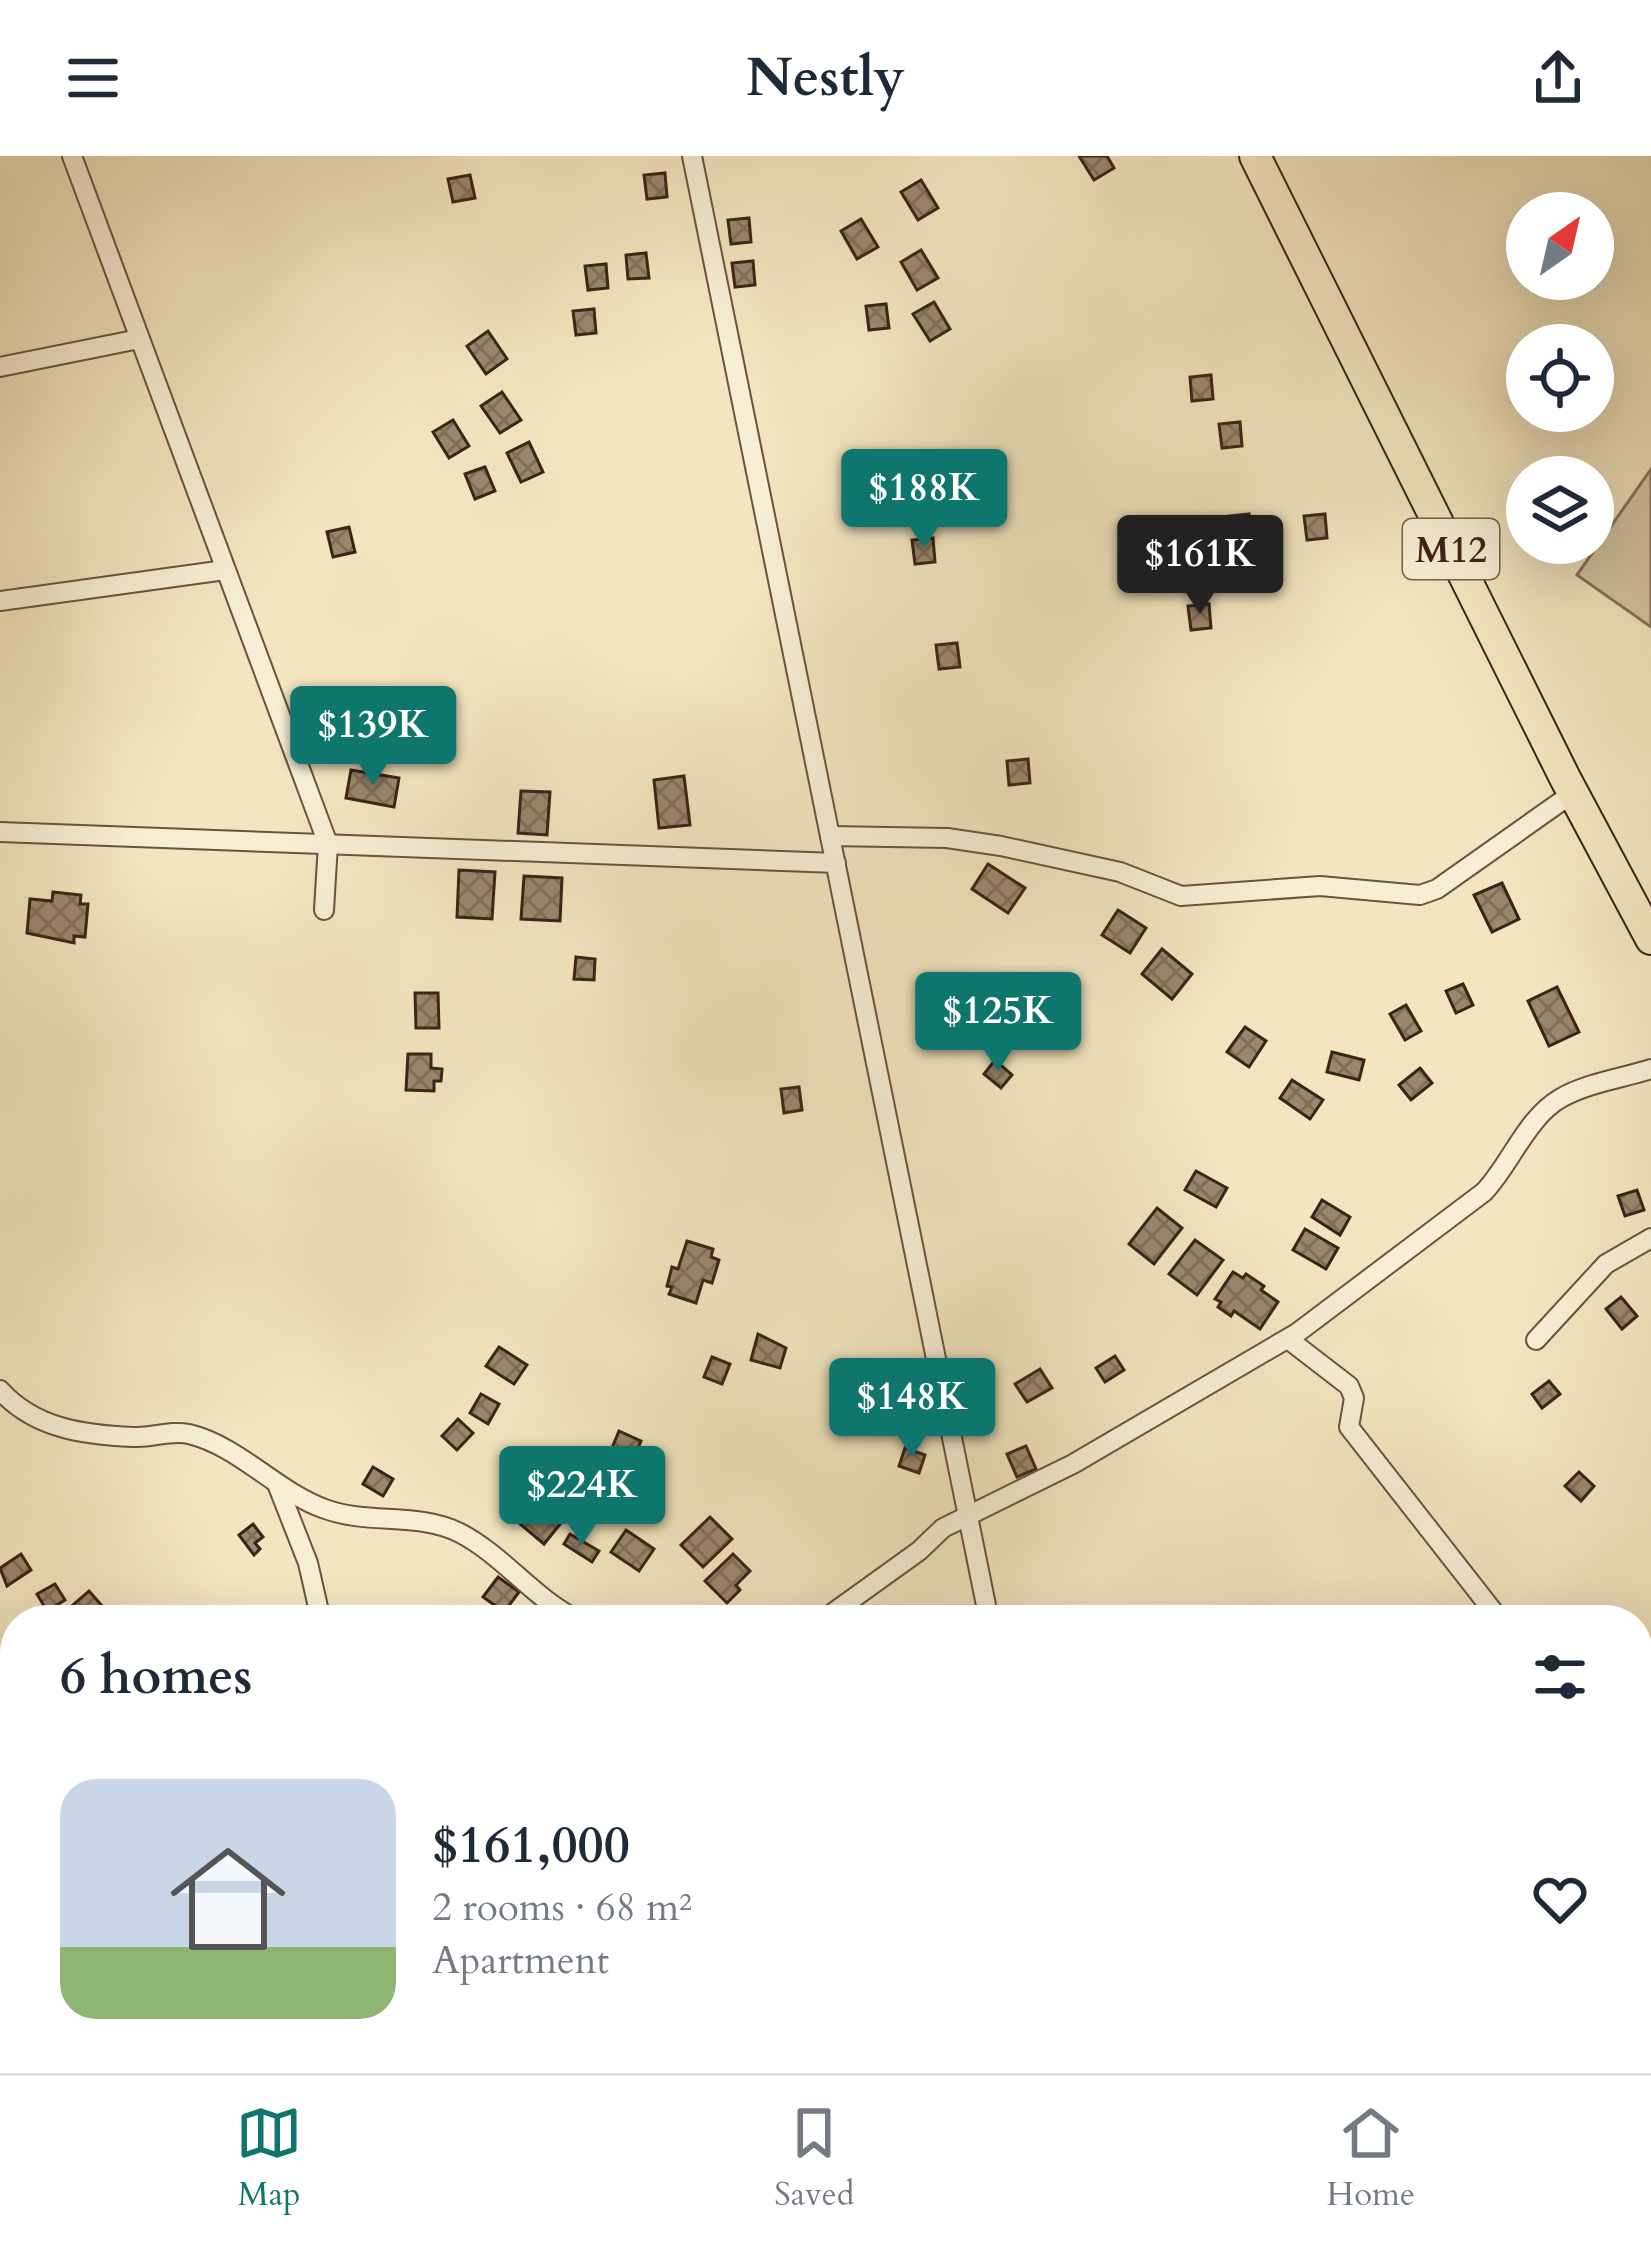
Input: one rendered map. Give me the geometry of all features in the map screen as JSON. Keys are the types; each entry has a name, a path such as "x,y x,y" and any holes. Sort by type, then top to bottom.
{"highway":[{"name":"M12","path":"1255,156 1573,793 1651,939"}],"street":[{"path":"71,156 328,844 324,910"},
{"path":"692,156 986,1605"},
{"path":"0,367 139,339"},
{"path":"0,601 225,570"},
{"path":"830,836 947,838 1000,846 1120,872 1180,896 1320,886 1420,896 1438,889 1573,793"},
{"path":"0,832 836,863"},
{"path":"844,1605 944,1528 1073,1464 1288,1339 1484,1192 1558,1099 1651,1070"},
{"path":"1536,1340 1606,1264 1651,1238"},
{"path":"1288,1339 1349,1387 1354,1398 1348,1426 1488,1605"},
{"path":"0,1390 44,1423 76,1433 191,1435 215,1444 328,1511 366,1519 428,1522 455,1531 496,1557 552,1605"},
{"path":"277,1484 308,1563 318,1605"}],"shaded area":[{"path":"1651,469 1651,627 1577,575 1585,564 1614,564 1614,522"}],"building":[{"path":"1079,156 1107,156 1114,168 1094,180"},
{"path":"665,173 667,197 647,199 644,175"},
{"path":"470,175 475,198 453,202 448,179"},
{"path":"921,180 938,208 918,220 901,192"},
{"path":"749,218 751,242 731,244 728,220"},
{"path":"861,219 878,247 857,259 841,231"},
{"path":"921,250 938,278 917,290 901,262"},
{"path":"646,253 649,278 628,279 626,255"},
{"path":"753,261 755,285 735,287 732,263"},
{"path":"606,264 608,288 588,290 585,266"},
{"path":"934,302 950,329 930,341 913,314"},
{"path":"886,304 889,328 869,330 866,306"},
{"path":"594,309 596,333 576,335 573,311"},
{"path":"488,331 507,359 486,374 467,346"},
{"path":"1211,375 1213,399 1192,401 1190,377"},
{"path":"502,392 521,420 500,433 481,406"},
{"path":"453,420 469,446 449,458 433,432"},
{"path":"1240,422 1242,446 1222,448 1219,424"},
{"path":"529,442 543,472 521,482 507,453"},
{"path":"485,467 495,491 475,499 465,474"},
{"path":"1249,514 1252,538 1231,540 1229,516"},
{"path":"1325,514 1327,538 1307,540 1304,516"},
{"path":"349,527 355,552 333,557 327,532"},
{"path":"933,538 935,562 915,564 912,540"},
{"path":"1209,604 1211,628 1191,630 1188,606"},
{"path":"957,643 960,667 939,669 936,645"},
{"path":"1028,759 1030,783 1009,785 1007,761"},
{"path":"351,770 399,778 394,807 346,798"},
{"path":"684,776 690,825 659,828 654,780"},
{"path":"521,791 550,792 547,835 518,833"},
{"path":"988,864 1025,888 1008,913 972,889"},
{"path":"459,870 495,872 492,919 457,917"},
{"path":"524,876 562,878 560,921 521,919"},
{"path":"1502,883 1519,919 1492,932 1474,895"},
{"path":"53,892 81,895 80,904 88,904 85,937 74,936 74,943 27,933 30,899 52,901"},
{"path":"1118,910 1146,928 1130,953 1102,935"},
{"path":"1162,949 1192,974 1172,999 1142,974"},
{"path":"576,957 595,959 594,980 574,979"},
{"path":"1463,984 1473,1005 1456,1013 1446,991"},
{"path":"1557,987 1579,1032 1549,1046 1528,1001"},
{"path":"415,993 438,993 439,1028 416,1028"},
{"path":"1406,1005 1421,1031 1405,1040 1390,1014"},
{"path":"1245,1027 1266,1041 1249,1067 1227,1052"},
{"path":"1332,1052 1364,1060 1359,1080 1327,1072"},
{"path":"408,1054 431,1054 431,1068 442,1069 434,1091 406,1090"},
{"path":"995,1060 1012,1075 1001,1088 984,1074"},
{"path":"1420,1068 1432,1083 1411,1100 1399,1085"},
{"path":"1292,1080 1323,1100 1310,1119 1280,1098"},
{"path":"799,1087 802,1110 784,1113 781,1089"},
{"path":"1196,1171 1227,1188 1216,1207 1185,1190"},
{"path":"1637,1190 1644,1210 1625,1216 1618,1196"},
{"path":"1322,1200 1350,1217 1340,1235 1312,1217"},
{"path":"1157,1208 1182,1228 1154,1264 1129,1244"},
{"path":"1305,1229 1338,1248 1326,1269 1293,1250"},
{"path":"1195,1240 1223,1260 1197,1295 1169,1274"},
{"path":"687,1241 713,1249 711,1257 719,1260 712,1283 703,1280 696,1303 669,1294 672,1287 667,1286"},
{"path":"1233,1272 1264,1286 1261,1290 1278,1302 1260,1329 1234,1311 1231,1316 1218,1307 1221,1302 1215,1299"},
{"path":"1621,1297 1637,1316 1622,1329 1606,1309"},
{"path":"758,1334 786,1348 780,1368 751,1360"},
{"path":"499,1347 527,1365 514,1384 486,1366"},
{"path":"1115,1356 1124,1370 1105,1382 1096,1368"},
{"path":"712,1357 730,1364 722,1384 704,1377"},
{"path":"1040,1369 1052,1388 1027,1402 1015,1384"},
{"path":"1549,1381 1560,1394 1542,1408 1532,1394"},
{"path":"481,1394 499,1404 488,1424 470,1413"},
{"path":"458,1419 473,1433 457,1450 442,1436"},
{"path":"619,1431 641,1441 629,1469 607,1460"},
{"path":"1026,1446 1036,1469 1017,1477 1007,1454"},
{"path":"905,1448 925,1455 919,1473 899,1466"},
{"path":"373,1467 393,1479 383,1496 363,1484"},
{"path":"1579,1472 1594,1486 1581,1501 1565,1486"},
{"path":"528,1488 565,1518 544,1544 507,1513"},
{"path":"710,1517 732,1539 703,1567 681,1545"},
{"path":"253,1524 263,1537 255,1543 260,1549 254,1555 239,1535"},
{"path":"626,1530 654,1549 639,1571 611,1552"},
{"path":"570,1534 599,1551 592,1562 564,1544"},
{"path":"21,1554 31,1570 7,1586 0,1568"},
{"path":"733,1554 750,1571 727,1603 705,1581"},
{"path":"498,1577 519,1592 509,1605 494,1605 483,1597"},
{"path":"55,1584 65,1600 43,1605 37,1594"},
{"path":"89,1591 101,1605 73,1605"}]}
